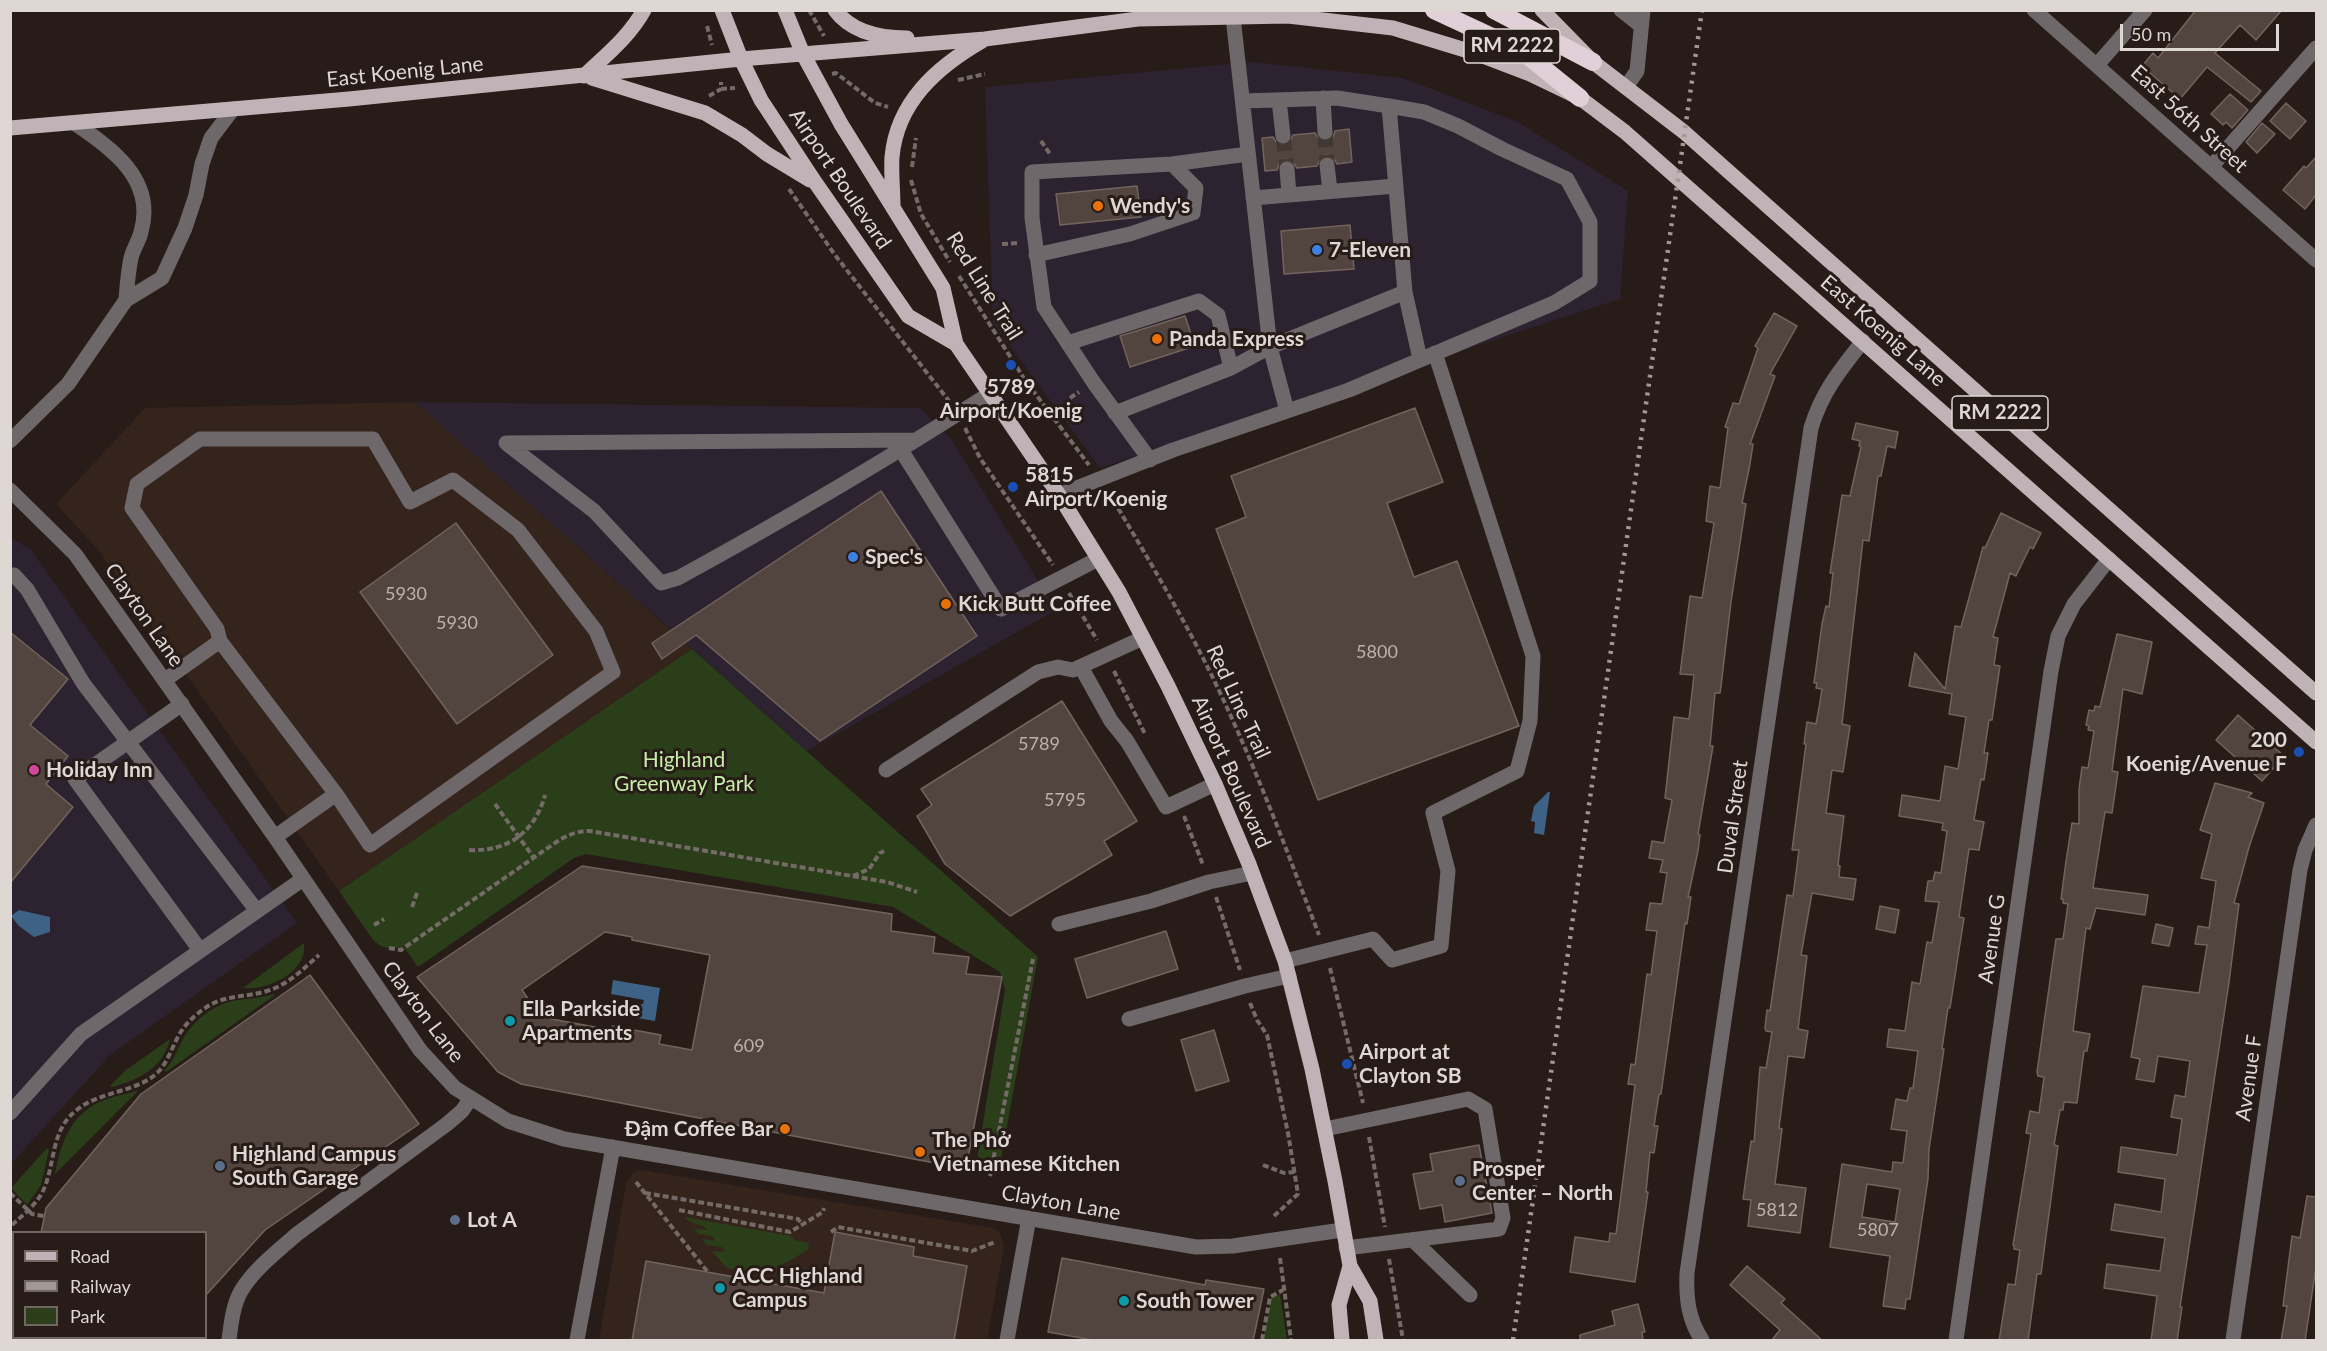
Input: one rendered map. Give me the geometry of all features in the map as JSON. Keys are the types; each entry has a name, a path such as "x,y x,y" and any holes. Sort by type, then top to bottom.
{"highway":[{"name":"RM 2222","path":"1434,10 1522,51 1580,98"},
{"name":"RM 2222","path":"1494,10 1593,62"}],"main road":[{"path":"644,10 635,26 584,76 705,113 815,182"},
{"name":"Airport Boulevard","path":"722,10 741,59 761,100 908,316 956,344"},
{"name":"Airport Boulevard","path":"785,10 803,54 841,124 943,288 956,344 1059,495 1098,559 1143,638 1215,783 1285,961 1325,1129 1350,1266 1370,1301 1376,1341"},
{"path":"836,10 844,22 870,34 903,38 985,39"},
{"name":"East Koenig Lane","path":"1542,10 1593,62 1684,132 2316,693"},
{"name":"East Koenig Lane","path":"10,128 584,76 741,59 985,39 1138,20 1288,16 1393,28 1530,74 1580,98 1625,132 2316,742"},
{"path":"893,208 892,157 896,135 904,112 933,75 962,52 985,39"},
{"name":"Airport Boulevard","path":"1342,1341 1339,1305 1350,1266"}],"street":[{"path":"1620,10 1642,18 1637,71 1626,87"},
{"name":"East 56th Street","path":"2034,10 2316,260"},
{"path":"2097,65 2145,10"},
{"path":"1233,17 1270,347 1287,411"},
{"path":"2211,167 2316,48"},
{"path":"1323,98 1325,132"},
{"path":"1059,495 1173,450 1349,390 1554,303 1590,281 1590,222 1567,179 1432,115 1337,98 1243,101"},
{"path":"1279,100 1283,136"},
{"path":"1389,106 1405,292 1420,359"},
{"path":"10,441 68,384 126,300 162,278 185,228 211,138 233,109"},
{"path":"74,123 105,143 123,160 141,190 144,212 141,232 131,256 126,300"},
{"path":"1150,460 1115,413 1044,307 1032,218 1032,172 1172,164 1248,154"},
{"path":"1036,255 1130,234 1193,213 1196,188 1172,164"},
{"path":"1327,165 1330,191"},
{"path":"1287,169 1289,195"},
{"path":"1253,198 1396,186"},
{"path":"1115,413 1232,368 1270,347 1405,292"},
{"path":"1068,343 1199,301 1218,315 1232,368"},
{"name":"Duval Street","path":"1702,1341 1689,1314 1686,1294 1687,1273 1811,428 1818,405 1830,384 1863,341"},
{"path":"1285,961 1373,939 1392,960 1441,946 1448,871 1433,813 1517,771 1530,721 1533,656 1435,353"},
{"path":"916,440 506,443 594,511 661,583 678,578 901,450 989,393"},
{"path":"236,437 373,439 410,502 453,480 518,530 596,631 613,672 370,844 336,794 220,641 217,629 132,507 137,484 200,439 236,437"},
{"path":"901,450 1001,609 1098,559"},
{"name":"Clayton Lane","path":"10,490 75,554 275,837 420,1050 455,1088 508,1120 564,1139 1196,1247 1233,1246 1342,1230"},
{"name":"Avenue G","path":"1956,1341 2051,671 2058,636 2073,604 2109,559"},
{"path":"10,575 14,575 27,590 83,682 257,911"},
{"path":"886,770 1038,672 1058,667 1073,670 1143,638"},
{"path":"165,680 220,641"},
{"path":"1081,667 1110,721 1127,741 1166,807 1215,783"},
{"path":"182,704 75,779 200,950"},
{"path":"275,837 336,794"},
{"name":"Avenue F","path":"2233,1341 2300,870 2305,850 2316,825"},
{"path":"1059,924 1151,901 1209,882 1252,873"},
{"path":"10,1113 81,1034 303,879"},
{"path":"1129,1020 1245,986 1289,976"},
{"path":"229,1341 234,1312 241,1291 275,1254 297,1234 447,1124 462,1111 471,1098"},
{"path":"1325,1129 1468,1100 1485,1109 1503,1218 1499,1229 1346,1248"},
{"path":"578,1341 613,1147"},
{"path":"1007,1341 1029,1218"},
{"path":"1413,1240 1470,1295"}],"path":[{"path":"808,10 825,39"},
{"path":"836,73 875,103 893,109"},
{"path":"952,81 985,74"},
{"path":"721,82 721,89"},
{"path":"707,100 711,94 721,89 739,88"},
{"name":"Red Line Trail","path":"918,128 910,177 921,214 951,262"},
{"path":"1041,141 1054,160"},
{"path":"786,185 896,335 940,388"},
{"path":"1002,244 1022,243"},
{"name":"Red Line Trail","path":"957,272 1025,380 1083,458"},
{"path":"980,458 1050,560"},
{"name":"Red Line Trail","path":"1108,491 1168,591 1223,699 1286,848 1319,935"},
{"path":"1065,586 1096,639"},
{"path":"1111,665 1133,707"},
{"path":"469,850 497,849 519,837 536,820 545,795"},
{"path":"495,804 534,858"},
{"path":"1184,816 1203,864"},
{"path":"390,948 402,950 571,833 590,831 853,876 898,885 917,892"},
{"path":"853,876 869,869 877,856 884,851"},
{"path":"412,907 417,893"},
{"path":"1215,894 1239,968"},
{"path":"374,926 384,919"},
{"path":"12,1225 43,1191 61,1127 78,1108 139,1084 159,1070 180,1032 200,1012 225,997 269,991 284,984 319,955"},
{"path":"990,1176 1033,959"},
{"path":"1329,965 1364,1106"},
{"path":"1248,999 1257,1020 1267,1035 1298,1194 1274,1216"},
{"path":"1369,1135 1386,1234"},
{"path":"1263,1166 1284,1173 1295,1172"},
{"path":"636,1182 707,1271"},
{"path":"10,1193 32,1214 44,1216"},
{"path":"645,1193 798,1219 802,1224"},
{"path":"679,1210 790,1232 823,1212 824,1208"},
{"path":"831,1232 838,1227 972,1251 995,1242"},
{"path":"1388,1257 1403,1341"},
{"path":"1280,1258 1291,1341"},
{"path":"1262,1341 1270,1296 1283,1290"}],"shaded area":[{"path":"1252,62 1403,78 1518,122 1628,191 1620,299 1100,468 993,323 985,87"},
{"path":"415,402 920,408 950,437 1056,610 807,751"},
{"path":"415,402 692,649 339,891 99,551 56,504 145,408"},
{"path":"10,537 31,550 297,923 110,1055 11,1164"},
{"path":"642,1170 993,1228 1000,1233 1004,1247 987,1340 599,1340 626,1183 634,1172"}],"green space":[{"name":"Highland Greenway Park","path":"692,649 1038,957 999,1170 974,1166 1005,990 1000,972 893,907 586,854 574,858 418,967 403,946 386,948 373,940 339,891"},
{"path":"304,943 304,953 300,963 284,978 264,986 243,988"},
{"path":"274,994 166,1072 164,1071 186,1034 206,1013 232,1001"},
{"path":"170,1039 167,1049 156,1065 131,1081 110,1086 126,1070"},
{"path":"139,1090 55,1174 65,1139 77,1119 85,1111 95,1104"},
{"path":"47,1148 49,1150 41,1185 27,1205 11,1188"},
{"path":"684,1217 791,1236 794,1240 809,1243 808,1250 764,1275 727,1268 712,1251 725,1252 722,1247 707,1245 702,1239 716,1241 712,1236 698,1234 694,1229 708,1230"},
{"path":"1280,1294 1287,1340 1263,1340 1271,1298"}],"water":[{"path":"1550,792 1544,835 1534,833 1535,822 1531,821 1534,806"},
{"path":"19,910 50,917 50,932 34,937 19,926 11,916"},
{"path":"613,980 660,988 655,1021 637,1018 640,1004 643,1004 644,1000 611,994"}],"building":[{"path":"2196,10 2282,10 2256,40 2240,25 2215,53 2261,91 2251,102 2207,67 2180,99 2142,66 2153,53 2158,58"},
{"path":"2230,94 2248,110 2232,128 2226,122 2223,125 2211,114"},
{"path":"2286,103 2306,121 2290,139 2270,121"},
{"path":"2262,123 2275,134 2257,153 2246,142"},
{"path":"1349,129 1352,162 1337,164 1334,159 1326,155 1321,158 1317,166 1297,168 1292,161 1286,159 1279,164 1277,170 1265,171 1262,138 1273,137 1283,146 1289,143 1293,135 1315,133 1320,140 1326,142 1333,137 1335,131"},
{"path":"2316,157 2316,195 2305,209 2283,190 2304,166 2306,168"},
{"name":"Wendy's","path":"1137,186 1141,217 1060,225 1056,194"},
{"name":"7-Eleven","path":"1350,225 1354,269 1284,274 1281,231"},
{"path":"1774,313 1797,326 1770,374 1775,376 1750,444 1753,444 1742,503 1746,504 1721,686 1720,693 1715,693 1710,746 1713,746 1698,834 1700,835 1698,851 1688,897 1691,897 1687,924 1685,923 1661,1094 1659,1094 1654,1126 1658,1126 1654,1153 1650,1152 1646,1192 1648,1192 1635,1282 1570,1272 1575,1237 1609,1242 1610,1233 1616,1234 1635,1085 1628,1084 1631,1064 1635,1065 1647,974 1651,975 1657,931 1646,930 1650,903 1662,904 1667,873 1660,872 1663,860 1649,858 1652,841 1664,843 1672,800 1665,798 1674,717 1689,719 1694,675 1680,674 1690,596 1702,598 1714,523 1706,521 1710,486 1720,488 1728,428 1725,427 1733,403 1739,404 1758,348 1755,346"},
{"name":"Panda Express","path":"1185,316 1195,346 1130,367 1120,336"},
{"path":"1415,408 1443,482 1387,503 1414,577 1457,561 1519,726 1318,800 1216,529 1246,517 1231,476"},
{"path":"1856,423 1898,432 1895,448 1887,446 1881,476 1878,476 1869,541 1863,540 1842,724 1850,726 1843,772 1832,770 1826,813 1844,816 1838,865 1840,866 1839,877 1856,879 1853,900 1812,893 1801,955 1807,956 1798,1029 1808,1031 1804,1058 1788,1056 1779,1128 1782,1129 1775,1184 1806,1188 1800,1233 1748,1226 1751,1200 1743,1199 1751,1141 1754,1142 1760,1067 1766,1068 1772,1032 1766,1031 1765,1028 1767,1010 1770,1011 1787,895 1793,896 1799,850 1792,850 1806,744 1804,744 1807,722 1816,724 1822,689 1816,688 1817,683 1814,683 1822,624 1826,606 1829,607 1833,573 1830,573 1842,495 1850,496 1861,447 1859,446 1860,441 1852,439"},
{"name":"Spec's","path":"881,491 977,636 820,741 696,635 662,659 652,643"},
{"path":"2001,513 2041,533 2033,549 2030,547 2016,576 2010,573 1993,637 1998,638 1994,665 2000,666 1992,720 1989,720 1984,753 1988,753 1984,780 1981,779 1974,820 1984,822 1979,850 1969,849 1959,917 1964,918 1942,1049 1944,1049 1929,1149 1928,1179 1910,1299 1906,1299 1905,1309 1883,1306 1890,1256 1830,1247 1842,1164 1892,1172 1893,1162 1903,1163 1907,1131 1891,1129 1896,1099 1907,1101 1910,1088 1913,1088 1918,1051 1887,1047 1889,1029 1905,1031 1912,982 1920,984 1927,942 1932,943 1939,902 1925,901 1928,881 1933,881 1935,872 1941,873 1947,831 1942,830 1943,823 1899,816 1902,795 1940,801 1945,766 1958,769 1966,717 1949,714 1952,694 1909,686 1915,653 1945,689 1955,626 1961,627 1983,547 1985,548","holes":["1867,1184 1900,1189 1895,1222 1862,1217"]},
{"path":"456,523 553,655 457,724 360,592"},
{"name":"Holiday Inn","path":"10,632 68,679 30,725 68,756 46,784 73,807 10,883"},
{"path":"2117,634 2152,642 2142,694 2123,689 2112,771 2118,772 2112,813 2105,812 2093,888 2148,895 2145,915 2096,908 2090,929 2086,928 2073,1031 2090,1034 2087,1051 2084,1051 2077,1103 2064,1102 2063,1110 2060,1110 2054,1145 2058,1146 2041,1274 2037,1274 2028,1341 1999,1341 2008,1284 2015,1285 2020,1250 2014,1249 2013,1245 2031,1134 2026,1133 2030,1111 2039,1113 2044,1077 2038,1076 2037,1072 2056,939 2063,939 2068,904 2063,903 2061,899 2066,861 2072,823 2079,824 2079,789 2082,767 2088,768 2094,731 2088,730 2089,726 2086,725 2089,710 2094,711 2095,706 2100,707"},
{"path":"1062,701 1137,821 1104,841 1112,855 1010,916 945,864 917,816 932,805 921,789"},
{"path":"2238,715 2284,756 2262,781 2216,740"},
{"path":"2215,783 2252,793 2248,797 2264,803 2234,903 2239,904 2229,982 2180,1307 2182,1307 2177,1341 2151,1341 2157,1296 2104,1288 2107,1264 2160,1271 2165,1238 2111,1230 2115,1204 2161,1212 2165,1179 2118,1172 2121,1147 2177,1155 2182,1119 2171,1117 2175,1095 2185,1097 2190,1061 2158,1056 2154,1082 2136,1079 2140,1059 2131,1057 2143,986 2199,993 2207,945 2195,944 2198,926 2209,928 2216,881 2201,878 2212,834 2200,830"},
{"name":"Ella Parkside Apartments","path":"582,866 892,914 891,931 935,937 933,953 969,957 966,974 1002,977 966,1169 521,1084 498,1072 417,977","holes":["605,932 632,937 632,940 710,955 692,1050 659,1044 661,1035 612,1026 611,1030 541,1017 522,990"]},
{"path":"1880,906 1899,910 1895,933 1876,929"},
{"path":"2156,924 2173,928 2169,946 2152,943"},
{"path":"1166,931 1178,969 1087,998 1075,959"},
{"name":"Highland Campus South Garage","path":"310,975 419,1124 265,1230 207,1294 207,1231 41,1231 46,1208 141,1094"},
{"path":"1214,1030 1229,1081 1196,1091 1181,1040"},
{"path":"1479,1145 1492,1213 1445,1222 1442,1205 1420,1209 1413,1174 1433,1171 1430,1154"},
{"path":"2307,1196 2316,1197 2316,1267 2305,1341 2281,1341 2287,1306 2283,1306 2292,1236 2300,1238"},
{"name":"ACC Highland Campus","path":"835,1232 914,1247 913,1256 967,1266 954,1341 632,1341 646,1261 824,1293"},
{"name":"South Tower","path":"1062,1258 1205,1285 1206,1280 1264,1289 1253,1341 1098,1341 1048,1332"},
{"path":"1747,1266 1785,1299 1781,1303 1823,1341 1771,1341 1780,1330 1730,1285"},
{"path":"1638,1304 1645,1332 1642,1332 1643,1341 1580,1341 1580,1335 1615,1325 1612,1311"}],"tunnel":[{"path":"1325,132 1327,165"},
{"path":"1283,136 1287,169"}],"railway":[{"path":"1513,1340 1702,10"}],"place":[{"name":"Wendy's","path":"1098,206"},
{"name":"7-Eleven","path":"1317,250"},
{"name":"Panda Express","path":"1157,339"},
{"name":"5789 Airport/Koenig","path":"1011,365"},
{"name":"5815 Airport/Koenig","path":"1013,487"},
{"name":"Spec's","path":"853,557"},
{"name":"Kick Butt Coffee","path":"946,604"},
{"name":"200 Koenig/Avenue F","path":"2299,752"},
{"name":"Holiday Inn","path":"34,770"},
{"name":"Ella Parkside Apartments","path":"510,1021"},
{"name":"Airport at Clayton SB","path":"1347,1064"},
{"name":"Đậm Coffee Bar","path":"785,1129"},
{"name":"The Phở Vietnamese Kitchen","path":"920,1152"},
{"name":"Highland Campus South Garage","path":"220,1166"},
{"name":"Prosper Center – North","path":"1460,1181"},
{"name":"Lot A","path":"455,1220"},
{"name":"ACC Highland Campus","path":"720,1288"},
{"name":"South Tower","path":"1124,1301"}]}
